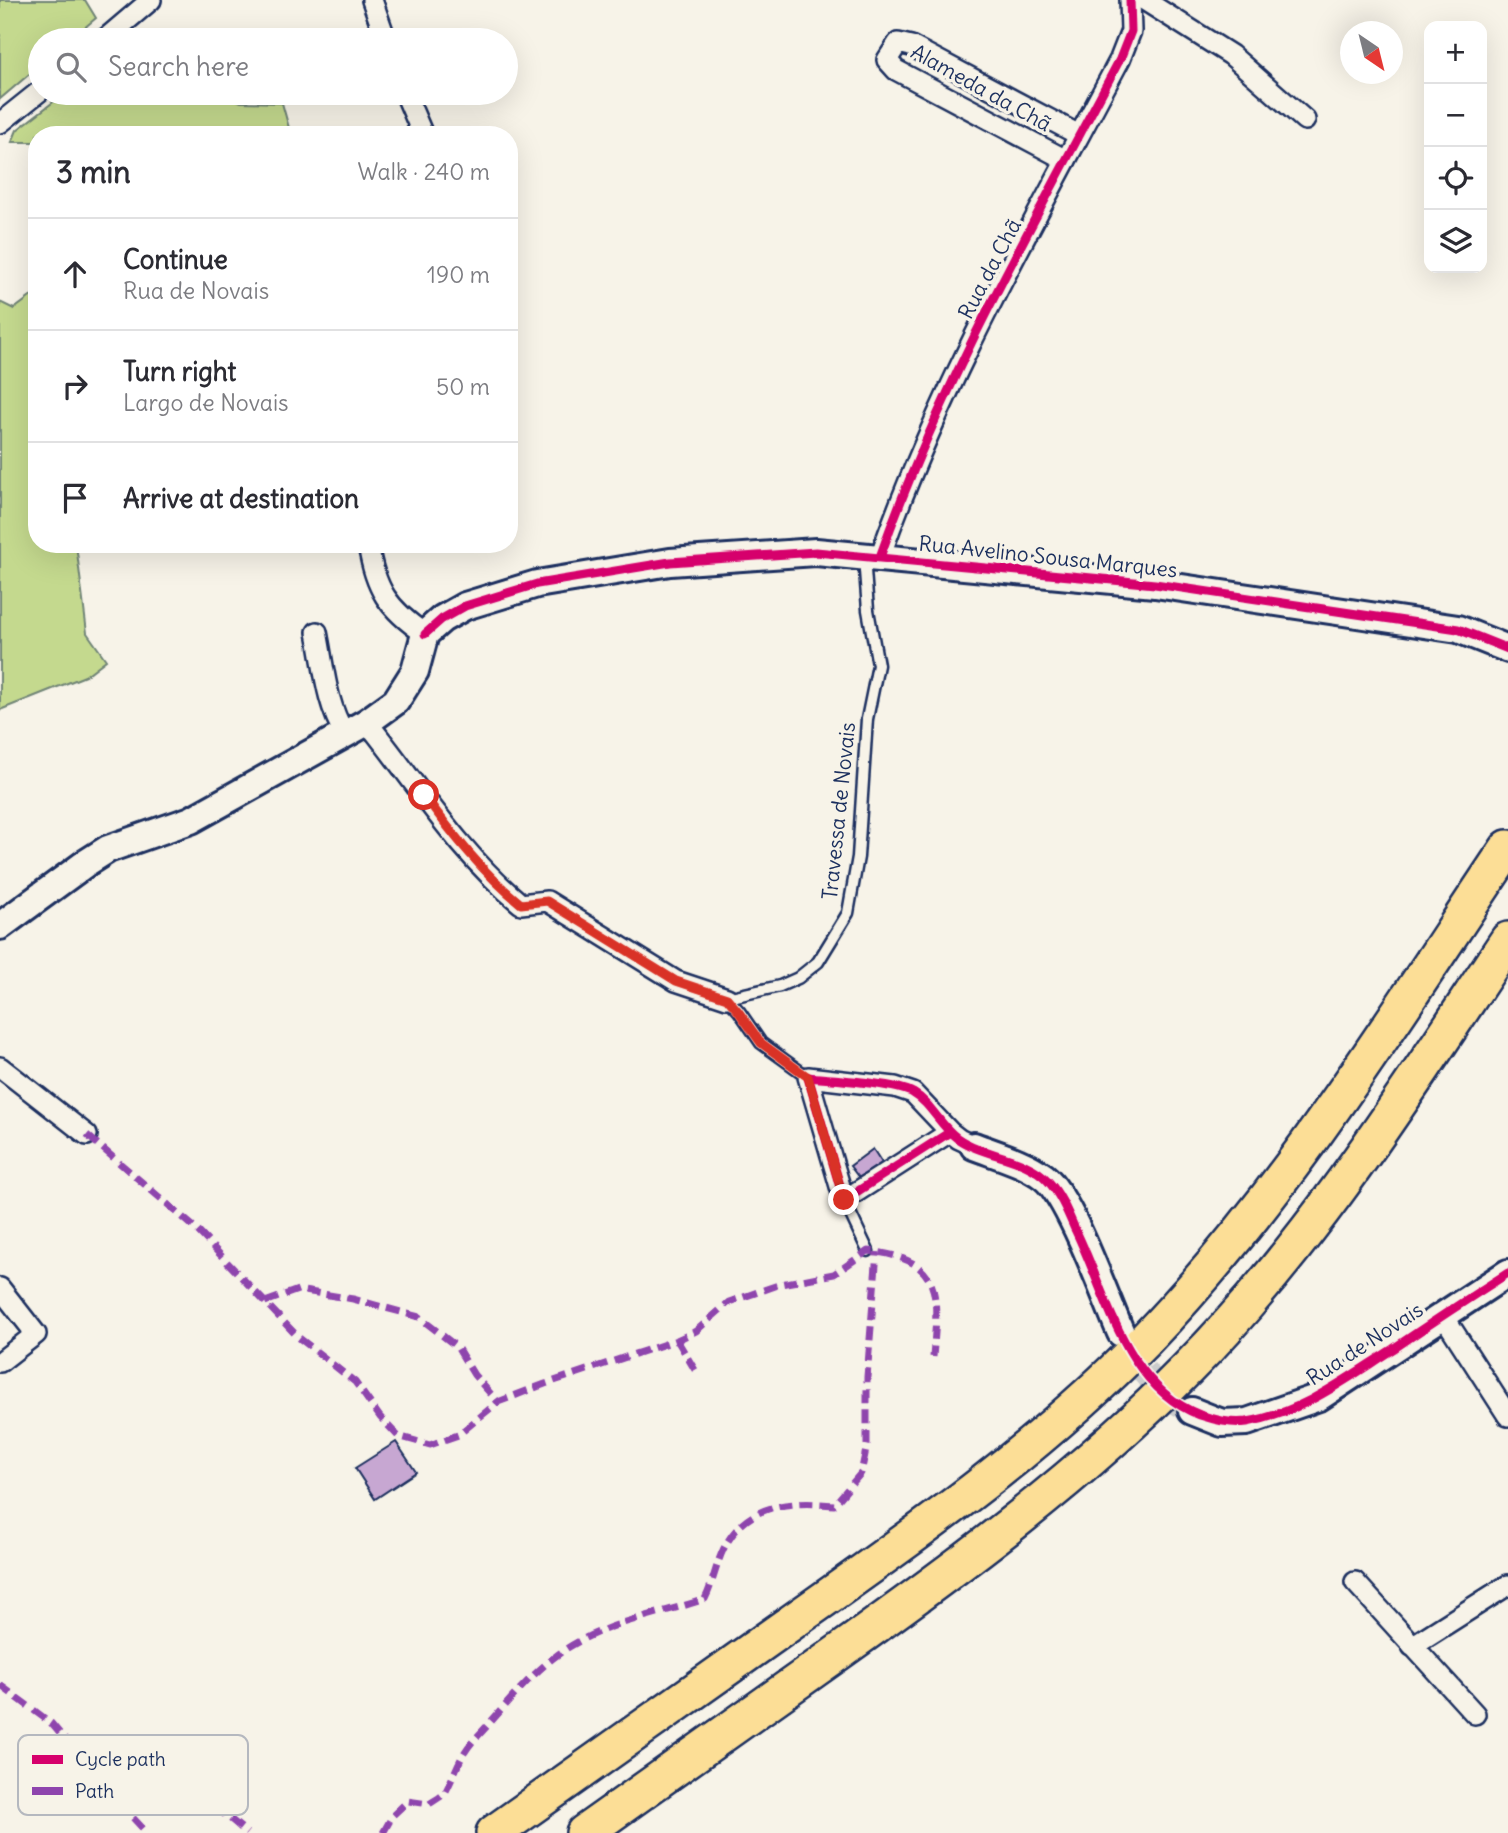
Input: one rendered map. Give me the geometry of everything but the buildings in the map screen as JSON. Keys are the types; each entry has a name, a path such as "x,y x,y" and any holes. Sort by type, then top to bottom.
{"highway":[{"path":"494,1833 938,1518 1040,1437 1120,1364 1203,1276 1287,1171 1508,848"},
{"path":"584,1833 982,1549 1070,1479 1149,1408 1223,1331 1314,1223 1508,940"}],"street":[{"path":"118,28 151,0"},
{"path":"372,0 382,28"},
{"name":"Rua da Chã","path":"872,557 894,516 972,340 1119,59 1131,31 1130,0"},
{"path":"1144,0 1231,55 1305,120"},
{"name":"Alameda da Chã","path":"1066,160 896,70 887,60 898,43 911,46 1079,135"},
{"path":"0,123 28,101"},
{"path":"410,105 419,126"},
{"name":"Rua Avelino Sousa Marques","path":"425,634 442,619 465,606 537,584 670,562 816,551 1155,584 1458,629 1508,649"},
{"path":"0,926 108,849 191,820 356,728 396,701 415,671 425,634 402,619 386,598 373,573 370,553"},
{"path":"317,632 329,696 338,722 356,728 496,883 521,904 547,901 676,981 727,998"},
{"path":"0,1067 87,1135"},
{"path":"950,1132 844,1200 808,1077 895,1087 913,1093 959,1139 1029,1167 1047,1179 1059,1196 1082,1242 1121,1333"},
{"name":"Rua de Novais","path":"1192,1411 1222,1423 1247,1422 1319,1397 1508,1273"},
{"path":"0,1288 36,1334 0,1362"},
{"path":"1443,1315 1508,1416"},
{"path":"1354,1582 1475,1714"},
{"path":"1412,1646 1508,1584"}],"lane":[{"name":"Travessa de Novais","path":"727,998 780,986 798,978 818,962 848,913 858,857 866,719 878,665 868,610 872,557"},
{"path":"727,998 761,1043 808,1077"},
{"path":"844,1200 869,1251"}],"green space":[{"path":"0,0 85,0 96,18 84,28 28,28 28,75 0,99"},
{"path":"49,105 283,105 288,126 28,126 28,142 12,142 17,130"},
{"path":"28,299 28,553 77,553 87,633 106,660 85,676 0,710 0,302 14,309"}],"tunnel":[{"path":"1123,1338 1152,1380 1169,1396 1192,1411"}],"marked path":[{"path":"87,1135 194,1227 298,1337 355,1382 380,1417 398,1436 430,1445 458,1435 498,1402 677,1340 696,1331 729,1302 781,1284 834,1274 868,1251 893,1255 911,1262 924,1272 935,1299 933,1357"},
{"path":"383,1833 393,1815 408,1801 429,1804 445,1793 469,1746 524,1685 556,1656 609,1628 705,1599 724,1548 734,1533 757,1514 786,1505 834,1505 861,1473 867,1445 867,1377 877,1252"},
{"path":"265,1302 298,1290 353,1299 419,1317 457,1347 474,1375 498,1402"},
{"path":"677,1340 698,1375"},
{"path":"0,1685 51,1723 61,1735"},
{"path":"130,1815 147,1833"},
{"path":"226,1815 247,1833"}],"cycle path":[{"path":"880,557 904,492 960,366 1022,242 1120,59 1131,31 1130,0"},
{"path":"425,634 442,619 465,606 537,584 670,562 816,552 1155,584 1458,629 1508,649"},
{"path":"950,1132 844,1200 808,1077 863,1082 913,1093 957,1138 979,1149 1028,1166 1039,1173 1063,1203 1108,1308 1135,1360 1153,1383 1174,1401 1200,1415 1217,1420 1247,1422 1305,1403 1359,1371 1508,1273"}],"route":[{"path":"424,795 458,842 496,883 521,904 547,901 676,981 727,998 761,1043 808,1077 844,1200"}]}
